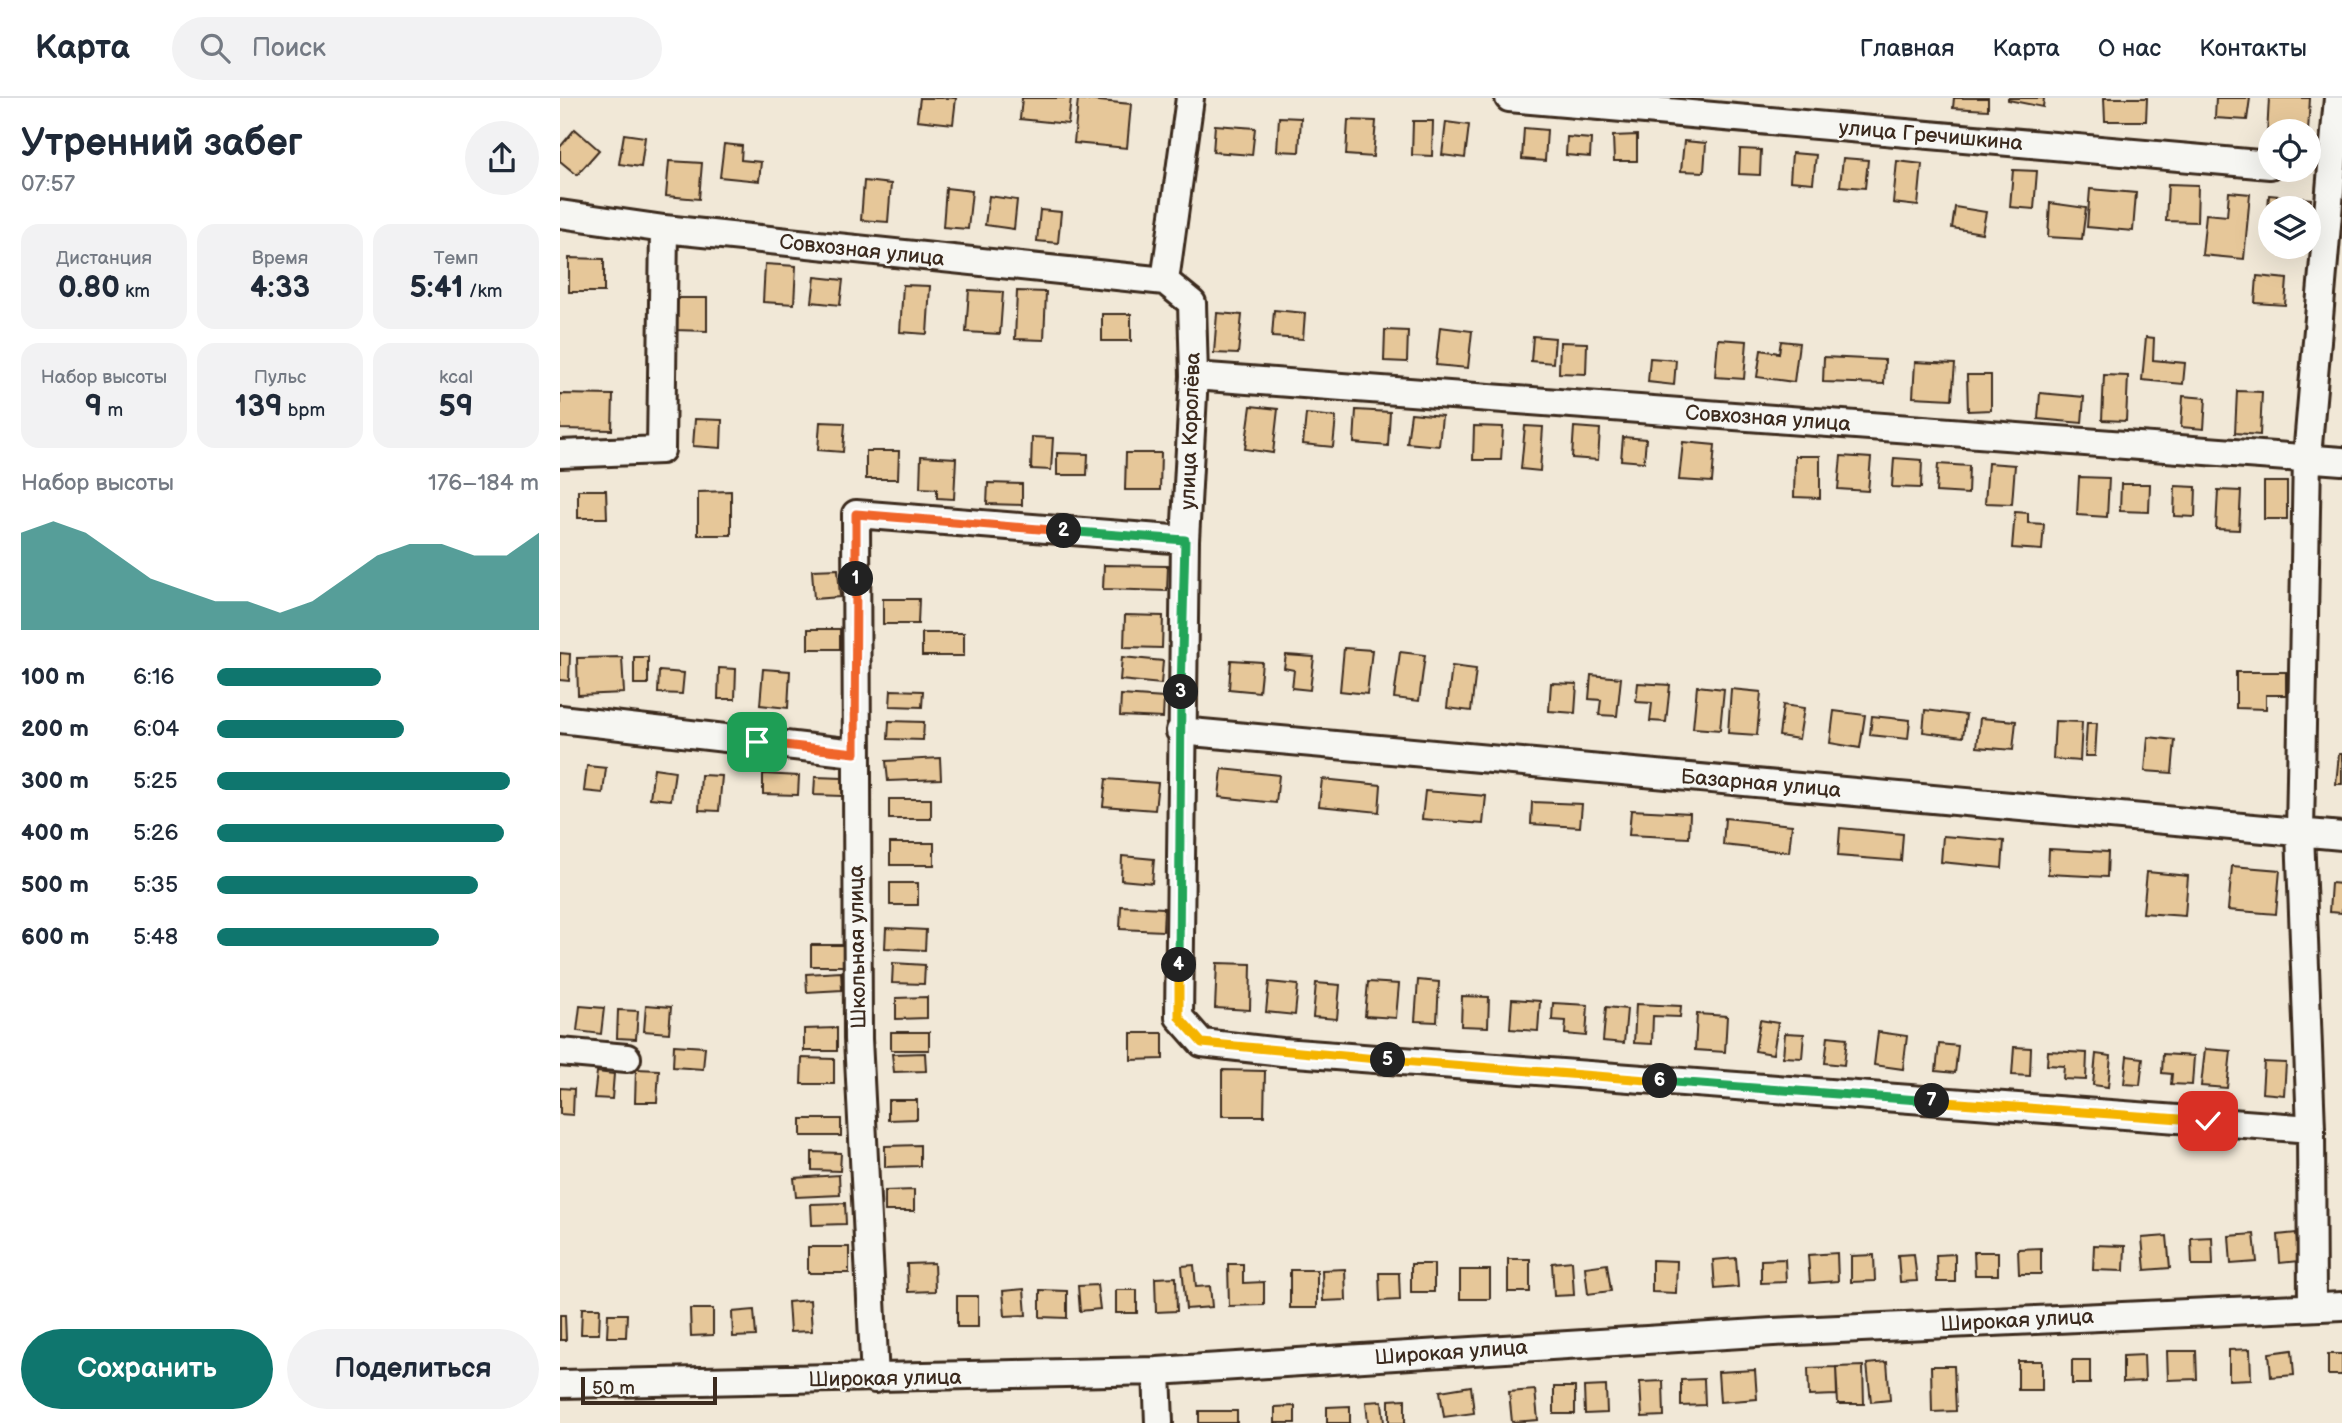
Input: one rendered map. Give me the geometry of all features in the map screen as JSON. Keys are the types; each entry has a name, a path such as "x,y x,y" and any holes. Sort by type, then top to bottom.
{"street":[{"path":"1165,281 1190,98"},
{"name":"улица Гречишкина","path":"1509,98 2258,164"},
{"path":"2312,1305 2311,1129 2300,832 2307,457 2327,170 2339,98"},
{"name":"Совхозная улица","path":"560,214 664,229 1165,281"},
{"path":"560,454 661,450 664,229"},
{"name":"улица Королёва","path":"1165,281 1192,303 1194,376 1185,540 1179,1017 1202,1043 1282,1052 2311,1129"},
{"name":"Совхозная улица","path":"1194,376 2342,461"},
{"name":"Школьная улица","path":"875,1379 858,1039 856,514 1185,540"},
{"path":"560,719 855,753"},
{"name":"Базарная улица","path":"1181,731 2342,836"},
{"path":"560,1052 627,1058"},
{"name":"Широкая улица","path":"560,1384 1157,1371 1773,1332 2312,1305 2342,1306"},
{"path":"1157,1371 1159,1423"}],"building":[{"path":"920,98 956,98 953,124 917,120"},
{"path":"1022,98 1071,98 1068,124 1020,119"},
{"path":"1954,98 1988,98 1988,110 1953,108"},
{"path":"2044,98 2043,107 2008,100"},
{"path":"2104,98 2147,98 2146,121 2105,121"},
{"path":"2216,98 2250,98 2247,120 2215,118"},
{"path":"2269,98 2310,98 2309,119 2268,119"},
{"path":"1078,99 1131,104 1127,148 1074,143"},
{"path":"1279,117 1301,118 1299,152 1277,151"},
{"path":"1348,120 1376,121 1373,157 1346,155"},
{"path":"1413,121 1433,121 1432,156 1412,155"},
{"path":"1446,122 1469,125 1465,158 1442,155"},
{"path":"1215,125 1255,128 1252,155 1213,152"},
{"path":"1524,128 1547,130 1545,161 1522,159"},
{"path":"575,129 599,150 577,175 560,161 560,147"},
{"path":"624,134 645,137 641,167 619,164"},
{"path":"1637,135 1637,161 1614,161 1613,136"},
{"path":"1567,137 1591,139 1590,157 1566,155"},
{"path":"1684,141 1706,143 1704,172 1681,171"},
{"path":"724,144 742,146 741,160 761,162 759,181 720,177"},
{"path":"1740,149 1761,150 1760,175 1739,174"},
{"path":"1792,153 1816,155 1813,183 1790,181"},
{"path":"1843,158 1868,160 1865,188 1840,186"},
{"path":"669,161 702,163 699,199 666,196"},
{"path":"1897,161 1922,164 1918,206 1893,203"},
{"path":"2013,170 2037,171 2034,209 2010,207"},
{"path":"864,181 891,184 888,222 861,220"},
{"path":"2168,184 2198,185 2197,222 2166,221"},
{"path":"946,188 972,191 968,229 943,227"},
{"path":"2090,189 2136,193 2133,231 2087,227"},
{"path":"2229,192 2250,194 2244,259 2202,255 2206,214 2227,216"},
{"path":"989,196 1017,200 1014,229 985,225"},
{"path":"2050,203 2086,208 2082,239 2048,237"},
{"path":"1955,207 1986,212 1982,233 1952,228"},
{"path":"1040,210 1061,212 1058,243 1037,241"},
{"path":"569,258 604,259 604,292 569,292"},
{"path":"765,264 796,266 794,304 763,302"},
{"path":"2257,276 2287,279 2285,305 2255,303"},
{"path":"815,277 843,280 840,305 812,302"},
{"path":"903,285 930,286 927,334 900,332"},
{"path":"969,290 1003,292 1000,334 966,332"},
{"path":"1017,291 1046,292 1044,340 1015,339"},
{"path":"674,298 707,298 707,331 674,330"},
{"path":"1274,310 1305,313 1303,339 1272,337"},
{"path":"1217,313 1242,315 1238,354 1214,353"},
{"path":"1102,314 1131,314 1131,341 1102,341"},
{"path":"1440,327 1472,331 1468,368 1436,365"},
{"path":"1385,330 1408,331 1407,362 1384,361"},
{"path":"1533,336 1555,338 1553,363 1531,361"},
{"path":"2146,337 2154,338 2153,360 2185,363 2183,384 2142,380"},
{"path":"1718,339 1747,341 1744,379 1715,377"},
{"path":"1781,341 1799,343 1794,382 1757,377 1761,350 1779,353"},
{"path":"1560,342 1587,343 1586,374 1559,373"},
{"path":"1824,357 1885,360 1884,384 1823,382"},
{"path":"1650,358 1676,360 1674,385 1648,382"},
{"path":"1915,362 1955,364 1952,399 1913,397"},
{"path":"1967,375 1991,375 1991,410 1968,411"},
{"path":"2104,375 2128,376 2126,421 2102,420"},
{"path":"2237,391 2262,392 2260,435 2235,433"},
{"path":"2040,393 2084,397 2082,423 2038,419"},
{"path":"560,394 613,395 612,430 560,429"},
{"path":"2183,396 2206,398 2204,429 2181,427"},
{"path":"1251,406 1278,409 1273,453 1245,449"},
{"path":"1356,410 1390,412 1388,446 1354,443"},
{"path":"1411,413 1442,416 1439,446 1407,443"},
{"path":"1306,414 1336,417 1333,447 1303,444"},
{"path":"695,419 722,420 721,448 693,446"},
{"path":"820,422 845,423 843,452 818,450"},
{"path":"1474,426 1503,427 1501,460 1473,460"},
{"path":"1525,426 1543,427 1540,471 1521,469"},
{"path":"1574,427 1600,429 1598,460 1572,458"},
{"path":"1032,437 1053,438 1051,470 1031,469"},
{"path":"1623,437 1646,439 1644,462 1621,460"},
{"path":"1683,442 1715,445 1712,482 1679,480"},
{"path":"866,451 899,451 898,479 866,479"},
{"path":"1057,453 1088,454 1087,475 1057,475"},
{"path":"1126,453 1161,453 1160,490 1125,490"},
{"path":"921,456 956,458 954,499 937,498 937,489 920,488"},
{"path":"1795,456 1820,456 1820,498 1794,497"},
{"path":"1841,456 1871,458 1868,491 1838,489"},
{"path":"1894,458 1922,460 1921,488 1892,487"},
{"path":"1988,463 2015,465 2012,504 1985,503"},
{"path":"1938,464 1969,466 1968,494 1936,492"},
{"path":"2079,477 2109,478 2107,517 2077,515"},
{"path":"2264,482 2287,482 2287,519 2264,519"},
{"path":"988,483 1022,484 1022,505 987,504"},
{"path":"2121,484 2150,484 2149,512 2120,511"},
{"path":"2175,486 2196,487 2195,517 2174,516"},
{"path":"578,490 606,490 607,518 578,518"},
{"path":"2218,490 2241,491 2239,530 2216,529"},
{"path":"731,491 731,535 698,535 698,492"},
{"path":"2015,512 2028,513 2028,523 2044,524 2042,550 2012,548"},
{"path":"1104,565 1168,566 1167,591 1103,589"},
{"path":"838,569 840,597 814,599 812,570"},
{"path":"883,599 919,599 918,624 883,624"},
{"path":"1125,615 1163,616 1162,648 1124,647"},
{"path":"808,629 840,629 840,649 808,649"},
{"path":"922,633 964,633 964,656 922,656"},
{"path":"1344,648 1372,650 1367,694 1340,691"},
{"path":"1400,652 1425,655 1419,701 1394,698"},
{"path":"560,653 570,654 569,681 560,680"},
{"path":"1286,655 1314,657 1310,690 1292,688 1294,670 1284,668"},
{"path":"622,657 624,693 578,695 577,658"},
{"path":"634,657 648,657 648,684 634,684"},
{"path":"1122,657 1163,661 1161,684 1120,680"},
{"path":"1231,660 1262,662 1259,692 1229,689"},
{"path":"1452,666 1476,669 1471,711 1447,708"},
{"path":"719,668 736,669 735,699 718,699"},
{"path":"763,669 790,671 788,708 760,705"},
{"path":"659,671 684,673 682,694 658,693"},
{"path":"2236,672 2286,672 2286,695 2266,695 2266,709 2236,708"},
{"path":"1591,675 1621,678 1617,716 1599,715 1601,700 1589,699"},
{"path":"1551,683 1577,684 1575,713 1549,711"},
{"path":"1638,683 1670,685 1666,722 1650,721 1652,703 1636,702"},
{"path":"1697,686 1724,689 1720,730 1693,728"},
{"path":"1731,689 1761,692 1757,735 1728,733"},
{"path":"891,690 923,691 922,707 890,706"},
{"path":"1121,695 1164,698 1163,718 1120,716"},
{"path":"1783,705 1804,708 1799,739 1779,736"},
{"path":"1925,710 1966,715 1963,737 1923,732"},
{"path":"1834,711 1865,715 1860,748 1830,743"},
{"path":"1872,716 1910,720 1908,739 1870,735"},
{"path":"1980,718 2016,721 2013,750 1977,747"},
{"path":"889,721 924,722 923,740 888,739"},
{"path":"2055,721 2082,722 2080,761 2053,759"},
{"path":"2087,723 2097,723 2095,756 2085,756"},
{"path":"2148,737 2175,740 2172,773 2145,771"},
{"path":"2339,754 2342,754 2342,784 2336,784"},
{"path":"940,758 941,779 888,781 886,761"},
{"path":"587,766 606,768 603,793 584,791"},
{"path":"654,768 675,771 671,800 650,798"},
{"path":"1222,769 1279,775 1276,803 1219,797"},
{"path":"763,774 799,776 798,795 763,794"},
{"path":"701,775 722,776 719,811 699,810"},
{"path":"815,777 843,778 842,796 814,795"},
{"path":"1106,779 1158,783 1155,810 1103,806"},
{"path":"1322,779 1381,785 1379,812 1319,806"},
{"path":"1425,791 1486,796 1483,824 1422,819"},
{"path":"889,799 931,799 931,819 889,819"},
{"path":"1532,802 1582,804 1580,827 1531,824"},
{"path":"1631,810 1690,813 1689,838 1629,835"},
{"path":"1725,818 1792,825 1789,852 1723,845"},
{"path":"1840,828 1903,834 1901,861 1838,856"},
{"path":"1943,836 2004,841 2002,868 1941,862"},
{"path":"890,843 934,843 934,865 890,865"},
{"path":"2049,849 2108,852 2107,877 2048,874"},
{"path":"1122,856 1154,859 1152,883 1121,880"},
{"path":"2232,866 2280,870 2276,914 2228,910"},
{"path":"2147,872 2188,876 2185,916 2143,913"},
{"path":"890,883 918,883 918,905 890,905"},
{"path":"2331,883 2342,884 2342,913 2329,912"},
{"path":"1121,906 1164,908 1163,931 1120,929"},
{"path":"886,928 926,930 925,950 885,948"},
{"path":"811,945 845,945 845,966 811,966"},
{"path":"893,963 925,965 924,984 892,983"},
{"path":"1217,963 1251,964 1250,1010 1215,1008"},
{"path":"841,972 842,990 807,992 806,974"},
{"path":"1418,980 1439,982 1437,1022 1415,1021"},
{"path":"1269,982 1298,985 1295,1015 1266,1012"},
{"path":"1368,982 1399,984 1396,1018 1365,1016"},
{"path":"1316,983 1340,985 1337,1019 1313,1017"},
{"path":"1462,996 1489,997 1488,1027 1461,1026"},
{"path":"927,997 927,1018 896,1019 896,998"},
{"path":"1512,999 1540,1001 1538,1031 1510,1029"},
{"path":"1553,1003 1588,1005 1586,1036 1565,1034 1566,1021 1552,1020"},
{"path":"1636,1004 1681,1006 1680,1017 1653,1016 1652,1044 1634,1043"},
{"path":"646,1005 671,1007 669,1033 644,1031"},
{"path":"580,1006 604,1008 601,1034 577,1031"},
{"path":"1606,1007 1627,1009 1624,1043 1603,1041"},
{"path":"618,1010 638,1011 636,1039 617,1038"},
{"path":"1697,1014 1727,1016 1725,1052 1695,1050"},
{"path":"1760,1020 1778,1023 1773,1054 1755,1051"},
{"path":"837,1028 837,1051 804,1051 804,1029"},
{"path":"891,1032 929,1032 929,1050 891,1050"},
{"path":"1878,1032 1907,1036 1903,1069 1874,1065"},
{"path":"1131,1033 1163,1033 1163,1059 1131,1060"},
{"path":"1785,1033 1804,1034 1802,1058 1783,1057"},
{"path":"1828,1036 1847,1038 1844,1065 1825,1063"},
{"path":"1939,1044 1958,1046 1955,1073 1936,1071"},
{"path":"674,1045 705,1047 703,1069 673,1067"},
{"path":"2014,1047 2031,1048 2030,1076 2012,1075"},
{"path":"2205,1049 2231,1051 2227,1088 2201,1086"},
{"path":"2048,1051 2087,1053 2086,1080 2063,1079 2064,1066 2047,1065"},
{"path":"925,1053 926,1071 894,1072 892,1054"},
{"path":"2096,1054 2111,1056 2108,1087 2093,1085"},
{"path":"2163,1054 2194,1056 2192,1085 2171,1084 2172,1074 2162,1073"},
{"path":"2127,1056 2143,1058 2140,1085 2124,1084"},
{"path":"802,1058 834,1059 834,1084 801,1084"},
{"path":"2264,1062 2286,1063 2284,1095 2262,1093"},
{"path":"636,1069 659,1070 657,1102 635,1102"},
{"path":"1222,1070 1265,1071 1264,1116 1222,1116"},
{"path":"597,1072 614,1074 612,1099 594,1098"},
{"path":"560,1088 574,1089 573,1115 560,1114"},
{"path":"888,1100 917,1100 917,1119 888,1120"},
{"path":"801,1119 841,1119 841,1136 801,1136"},
{"path":"920,1145 920,1166 885,1167 885,1146"},
{"path":"812,1152 841,1153 840,1171 812,1170"},
{"path":"839,1175 840,1195 796,1197 794,1178"},
{"path":"914,1190 914,1211 885,1211 885,1191"},
{"path":"845,1203 846,1224 812,1225 811,1204"},
{"path":"2296,1233 2299,1261 2280,1263 2278,1235"},
{"path":"2254,1234 2257,1262 2231,1264 2229,1236"},
{"path":"2167,1236 2170,1268 2145,1270 2142,1238"},
{"path":"2212,1237 2213,1265 2192,1265 2191,1238"},
{"path":"2094,1245 2125,1246 2124,1271 2093,1270"},
{"path":"808,1247 849,1247 849,1273 808,1273"},
{"path":"2041,1248 2041,1274 2019,1274 2018,1249"},
{"path":"1974,1252 1998,1252 1998,1275 1975,1275"},
{"path":"1837,1253 1838,1281 1810,1283 1808,1255"},
{"path":"1914,1254 1917,1281 1900,1282 1898,1255"},
{"path":"1955,1254 1955,1282 1937,1282 1936,1255"},
{"path":"1874,1255 1875,1281 1851,1282 1851,1256"},
{"path":"1736,1258 1738,1287 1715,1289 1713,1260"},
{"path":"1508,1259 1530,1259 1530,1292 1508,1292"},
{"path":"1785,1259 1786,1282 1761,1283 1761,1260"},
{"path":"1652,1260 1677,1261 1676,1293 1652,1292"},
{"path":"1572,1261 1574,1295 1554,1296 1552,1263"},
{"path":"934,1263 935,1291 908,1292 907,1264"},
{"path":"1228,1264 1243,1264 1243,1283 1264,1282 1264,1305 1229,1306"},
{"path":"1411,1264 1434,1264 1434,1292 1411,1292"},
{"path":"1607,1264 1611,1291 1588,1294 1585,1267"},
{"path":"1194,1265 1196,1287 1210,1286 1212,1307 1186,1309 1182,1266"},
{"path":"1345,1269 1346,1300 1323,1301 1322,1270"},
{"path":"1290,1270 1317,1270 1317,1308 1290,1308"},
{"path":"1460,1270 1490,1270 1490,1299 1460,1299"},
{"path":"1379,1273 1399,1273 1400,1300 1380,1301"},
{"path":"1176,1277 1177,1311 1156,1312 1155,1278"},
{"path":"1097,1285 1100,1309 1080,1311 1078,1286"},
{"path":"1024,1289 1026,1315 1005,1316 1003,1291"},
{"path":"1040,1290 1067,1291 1067,1318 1040,1317"},
{"path":"1116,1290 1137,1290 1137,1313 1116,1313"},
{"path":"957,1296 978,1296 978,1327 957,1327"},
{"path":"810,1300 812,1331 790,1332 788,1302"},
{"path":"582,1308 600,1308 599,1334 581,1334"},
{"path":"690,1309 713,1309 713,1335 691,1336"},
{"path":"754,1310 756,1336 733,1337 732,1312"},
{"path":"608,1314 627,1314 626,1337 607,1337"},
{"path":"560,1315 565,1315 566,1340 560,1340"},
{"path":"2250,1349 2251,1379 2229,1380 2229,1350"},
{"path":"2292,1350 2294,1375 2271,1377 2269,1353"},
{"path":"2167,1351 2196,1351 2197,1379 2168,1380"},
{"path":"2328,1354 2342,1354 2342,1375 2328,1375"},
{"path":"2144,1355 2145,1381 2123,1382 2123,1356"},
{"path":"2072,1360 2090,1360 2090,1384 2072,1384"},
{"path":"2018,1361 2042,1361 2042,1390 2018,1390"},
{"path":"1887,1362 1890,1400 1871,1402 1867,1364"},
{"path":"1863,1366 1864,1404 1838,1404 1836,1367"},
{"path":"1931,1366 1954,1366 1956,1411 1932,1412"},
{"path":"1836,1367 1837,1395 1809,1396 1808,1368"},
{"path":"1755,1370 1757,1399 1720,1402 1718,1372"},
{"path":"1704,1379 1705,1405 1681,1406 1681,1380"},
{"path":"1663,1381 1664,1416 1642,1417 1640,1382"},
{"path":"1471,1386 1474,1413 1444,1417 1440,1391"},
{"path":"1606,1386 1607,1413 1585,1414 1584,1387"},
{"path":"1554,1387 1575,1387 1575,1414 1554,1414"},
{"path":"1535,1390 1538,1420 1512,1422 1509,1392"},
{"path":"1405,1399 1405,1423 1389,1423 1389,1400"},
{"path":"1382,1401 1384,1423 1368,1423 1366,1402"},
{"path":"1295,1406 1295,1423 1275,1423 1275,1407"},
{"path":"1350,1406 1350,1423 1327,1423 1327,1407"},
{"path":"1199,1411 1237,1411 1237,1423 1199,1423"}],"route":[{"path":"757,742 855,753 856,514 1185,540 1179,1017 1202,1043 1282,1052 2208,1121"}]}
